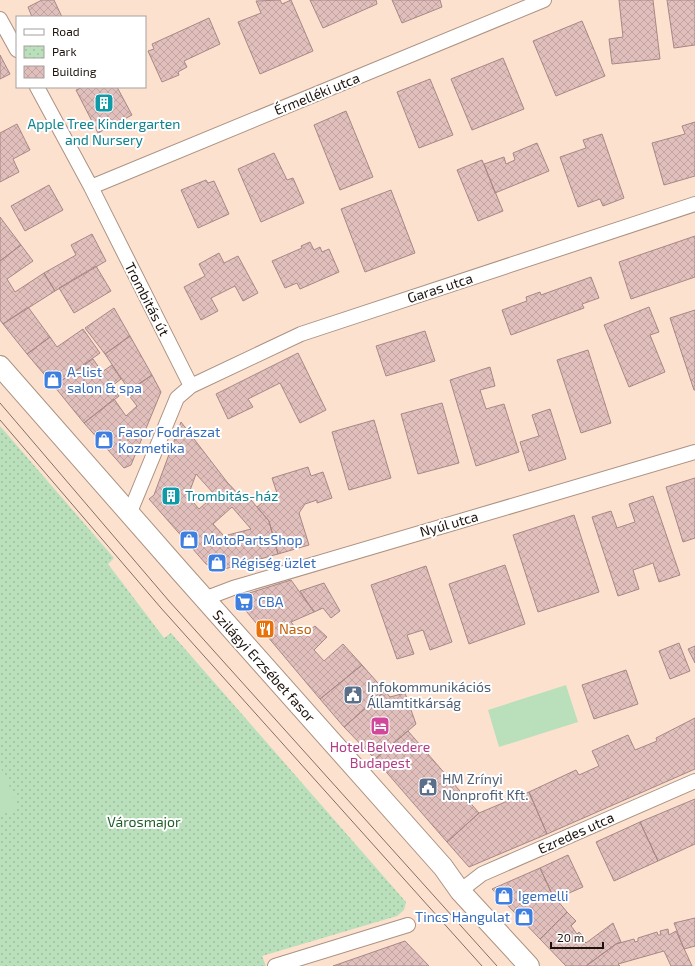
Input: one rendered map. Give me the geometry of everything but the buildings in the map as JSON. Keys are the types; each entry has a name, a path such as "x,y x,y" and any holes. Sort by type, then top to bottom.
{"main road":[{"name":"Szilágyi Erzsébet fasor","path":"0,366 130,512 204,599 443,867 460,891 529,966"}],"street":[{"name":"Érmelléki utca","path":"91,187 544,0"},
{"path":"0,19 16,48"},
{"name":"Trombitás út","path":"38,88 91,187 191,386"},
{"name":"Garas utca","path":"191,386 301,334 695,204"},
{"path":"130,512 177,398 191,386"},
{"name":"Nyúl utca","path":"204,599 234,588 695,452"},
{"name":"Ezredes utca","path":"460,891 482,874 695,781"},
{"path":"275,966 290,964 408,925"}],"green space":[{"name":"Városmajor","path":"0,426 114,558 108,564 164,638 171,633 406,902 404,910 397,916 262,956 266,966 0,966"},
{"path":"566,685 578,722 499,747 488,710"},
{"path":"0,766 19,807 0,816"}],"tram line":[{"path":"0,403 169,601 497,966"},
{"path":"0,420 161,608 482,966"}],"place":[{"name":"Apple Tree Kindergarten and Nursery","path":"104,103"},
{"name":"A-list salon & spa","path":"53,380"},
{"name":"Fasor Fodrászat Kozmetika","path":"104,440"},
{"name":"Trombitás-ház","path":"171,496"},
{"name":"MotoPartsShop","path":"189,540"},
{"name":"Régiség üzlet","path":"217,563"},
{"name":"CBA","path":"244,602"},
{"name":"Naso","path":"265,629"},
{"name":"Infokommunikációs Államtitkárság","path":"353,695"},
{"name":"Hotel Belvedere Budapest","path":"380,726"},
{"name":"HM Zrínyi Nonprofit Kft.","path":"428,787"},
{"name":"Igemelli","path":"504,896"},
{"name":"Tincs Hangulat","path":"524,917"}]}
